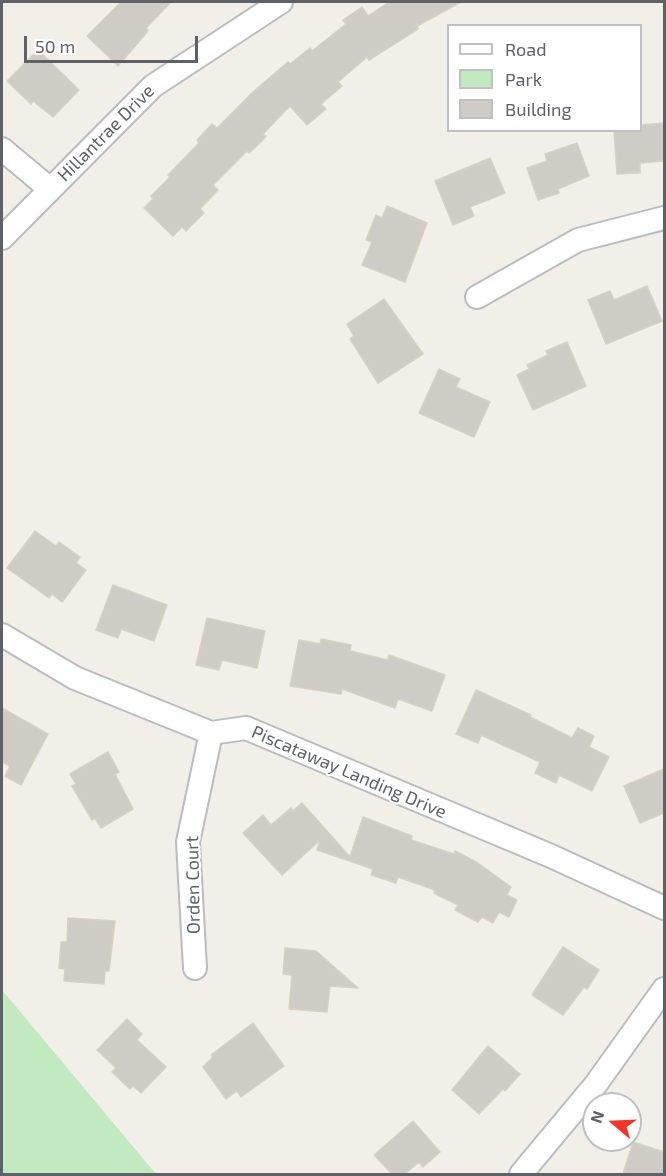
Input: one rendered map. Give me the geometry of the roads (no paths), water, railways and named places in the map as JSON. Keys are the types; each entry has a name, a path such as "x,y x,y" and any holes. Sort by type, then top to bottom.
{"street":[{"name":"Hillantrae Drive","path":"2,238 153,86 281,2"},
{"path":"2,149 50,189"},
{"path":"477,297 578,240 664,218"},
{"path":"2,635 75,678 212,733"},
{"name":"Piscataway Landing Drive","path":"212,733 246,728 540,852 664,908"},
{"name":"Orden Court","path":"195,968 188,842 212,733"},
{"path":"521,1174 596,1084 664,989"}]}
